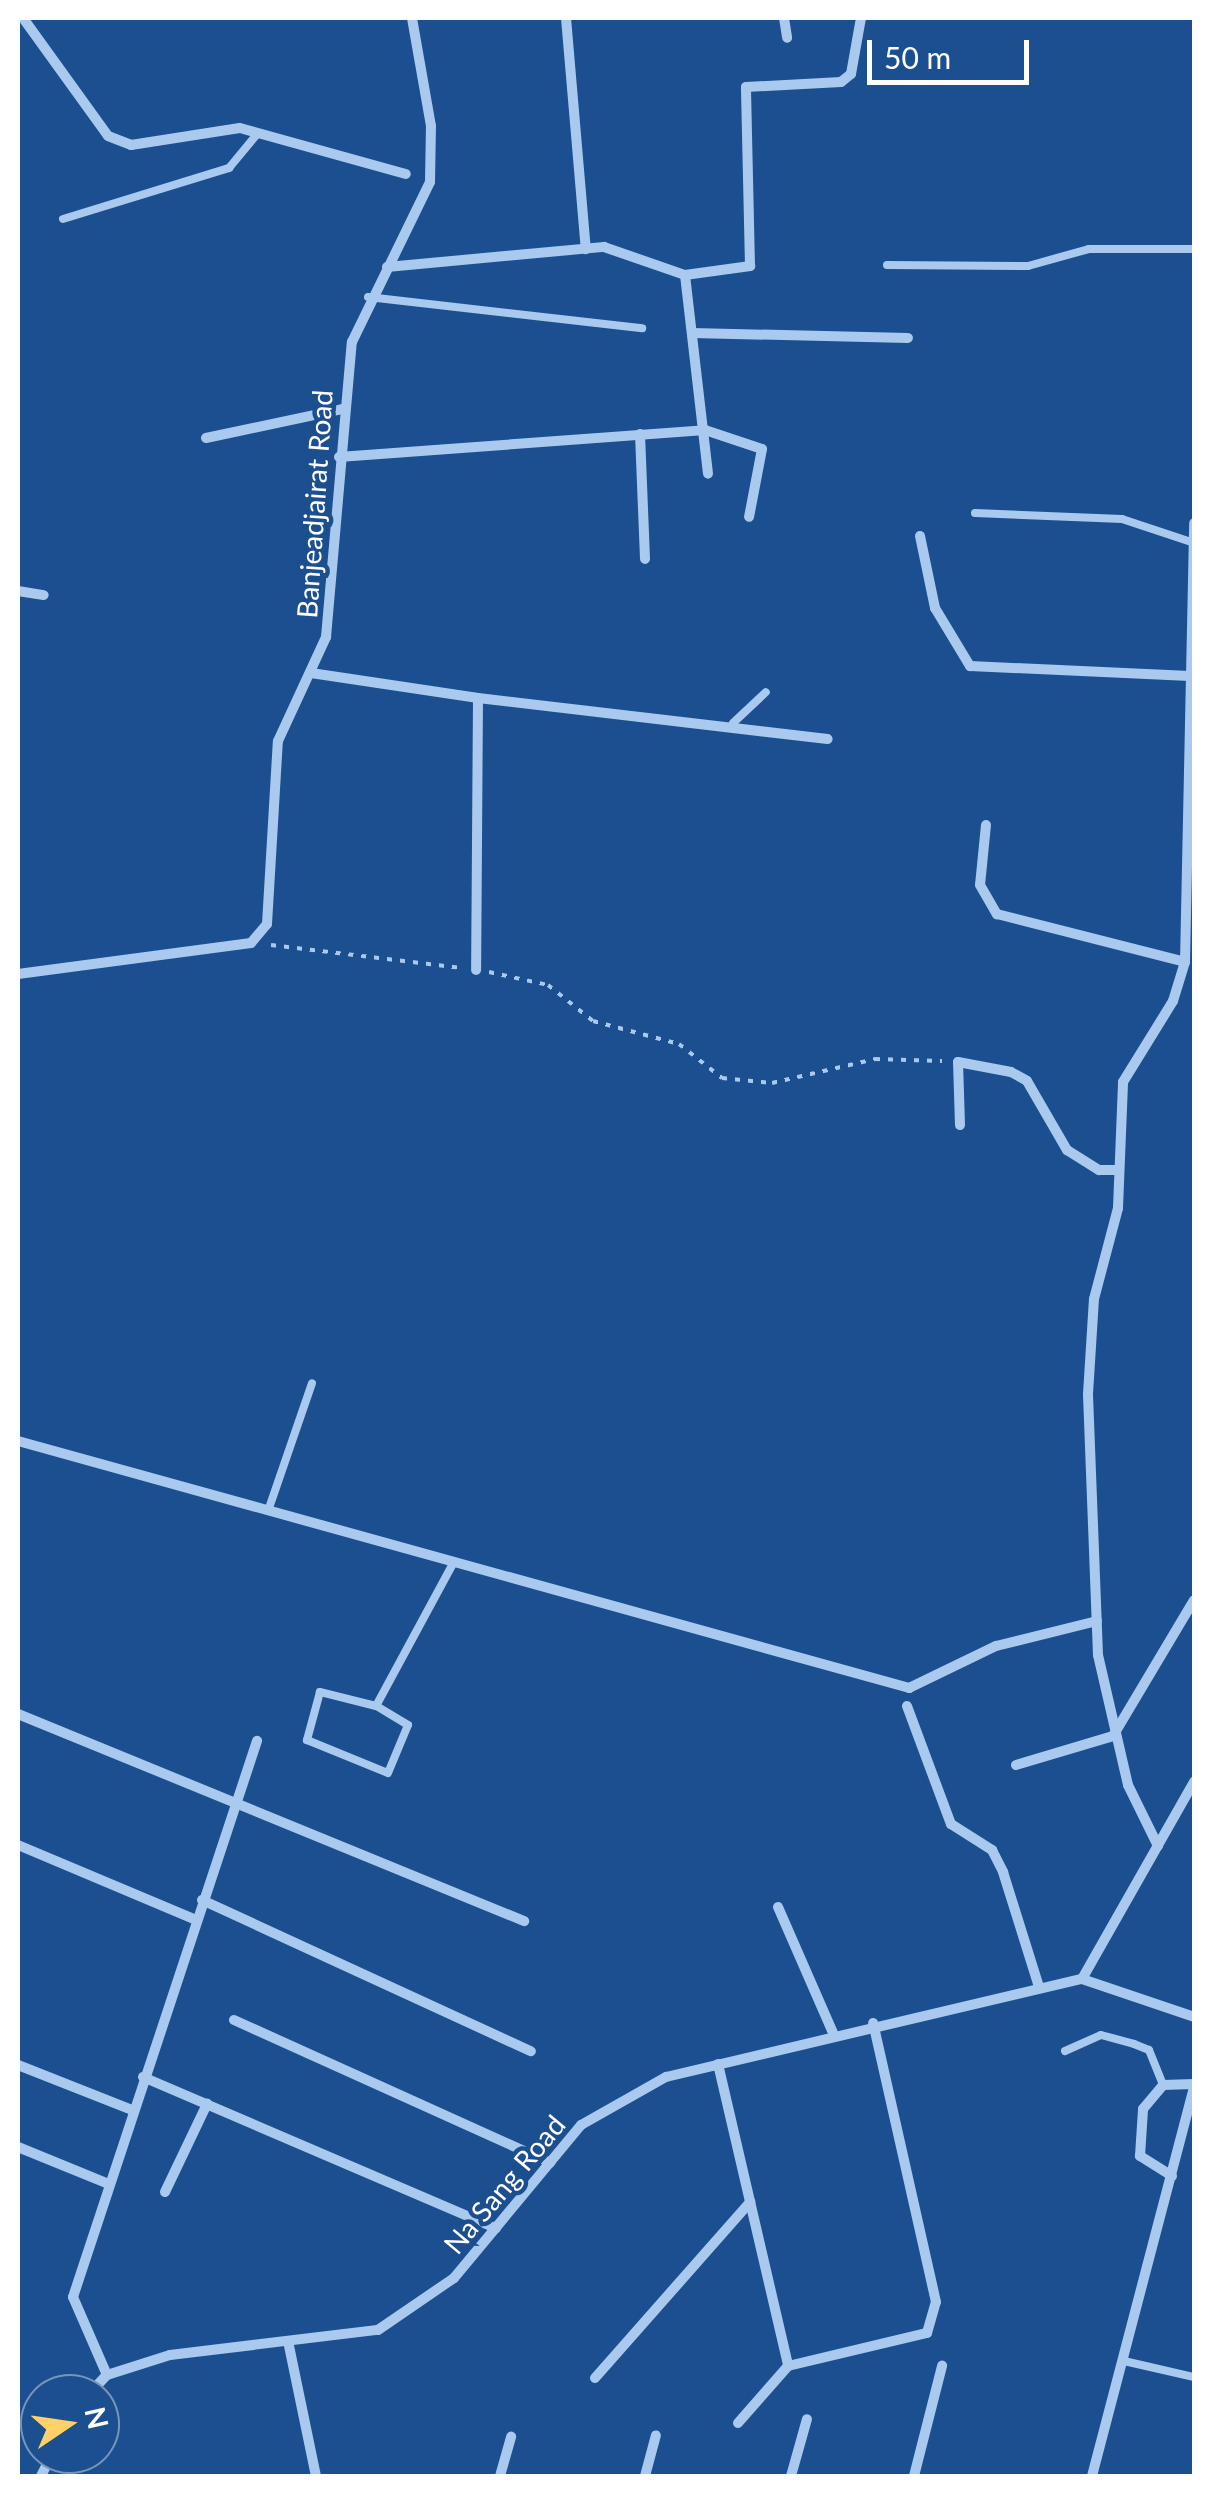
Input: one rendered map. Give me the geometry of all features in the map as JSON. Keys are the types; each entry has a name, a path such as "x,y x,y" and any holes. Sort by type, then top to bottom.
{"street":[{"path":"23,18 108,136 131,145 217,128 258,133 406,174"},
{"name":"Banjeadjairat Road","path":"251,943 267,924 278,741 326,637 342,408 368,297 388,267 430,182 431,126 412,18"},
{"path":"566,18 586,249"},
{"path":"784,18 786,38"},
{"path":"388,267 586,249 630,249 685,275 756,259 746,87 841,82 851,74 860,18"},
{"path":"685,275 708,474"},
{"path":"692,333 908,338"},
{"path":"206,438 342,408"},
{"path":"339,457 705,430 762,449 749,517"},
{"path":"640,434 645,559"},
{"path":"1158,1846 1113,1736 1097,1621 1088,1394 1118,1170 1123,1082 1173,1001 1185,962 1194,523"},
{"path":"920,536 935,608 970,666 1190,676"},
{"path":"18,591 44,595"},
{"path":"311,673 478,698 733,723 828,739"},
{"path":"476,970 478,698"},
{"path":"986,825 980,885 997,914 1185,962"},
{"path":"18,974 251,943"},
{"path":"960,1125 958,1062 1027,1081 1067,1150 1099,1170 1118,1170"},
{"path":"18,1441 909,1688 996,1646 1097,1621"},
{"path":"1016,1765 1113,1736 1194,1600"},
{"path":"907,1706 951,1824 992,1850 1003,1872 1039,1987"},
{"path":"18,1714 524,1922"},
{"path":"107,2374 74,2298 106,2183 257,1741"},
{"path":"1082,1979 1194,1782"},
{"path":"18,1845 196,1920"},
{"path":"202,1900 531,2051"},
{"path":"778,1906 833,2034"},
{"name":"Na Sang Road","path":"110,2374 170,2355 378,2330 454,2278 582,2125 628,2093 718,2064 873,2023 1082,1979 1194,2018"},
{"path":"234,2020 550,2164"},
{"path":"738,2424 788,2366 927,2333 936,2321 873,2023"},
{"path":"718,2064 788,2366"},
{"path":"18,2065 132,2110"},
{"path":"143,2077 496,2228"},
{"path":"1092,2476 1124,2361 1172,2176 1194,2085 1163,2085 1143,2109 1137,2138 1148,2167 1172,2176"},
{"path":"165,2192 206,2104"},
{"path":"18,2147 106,2183"},
{"path":"595,2378 750,2202"},
{"path":"288,2341 316,2476"},
{"path":"914,2476 942,2366"},
{"path":"791,2476 807,2419"},
{"path":"645,2476 656,2435"},
{"path":"500,2476 510,2437"}],"lane":[{"path":"63,219 229,168 258,133"},
{"path":"887,265 1028,266 1089,249 1194,249"},
{"path":"368,297 642,328"},
{"path":"976,513 1122,519 1191,542"},
{"path":"733,723 766,692"},
{"path":"268,1510 312,1383"},
{"path":"376,1706 454,1562"},
{"path":"320,1692 376,1706 408,1725 384,1775 307,1740 320,1692"},
{"path":"1065,2051 1101,2035 1134,2044 1149,2050 1163,2085"},
{"path":"1124,2361 1194,2377"}],"path":[{"path":"251,943 476,970 548,985 593,1022 679,1044 722,1078 772,1083 874,1059 958,1062"}]}
